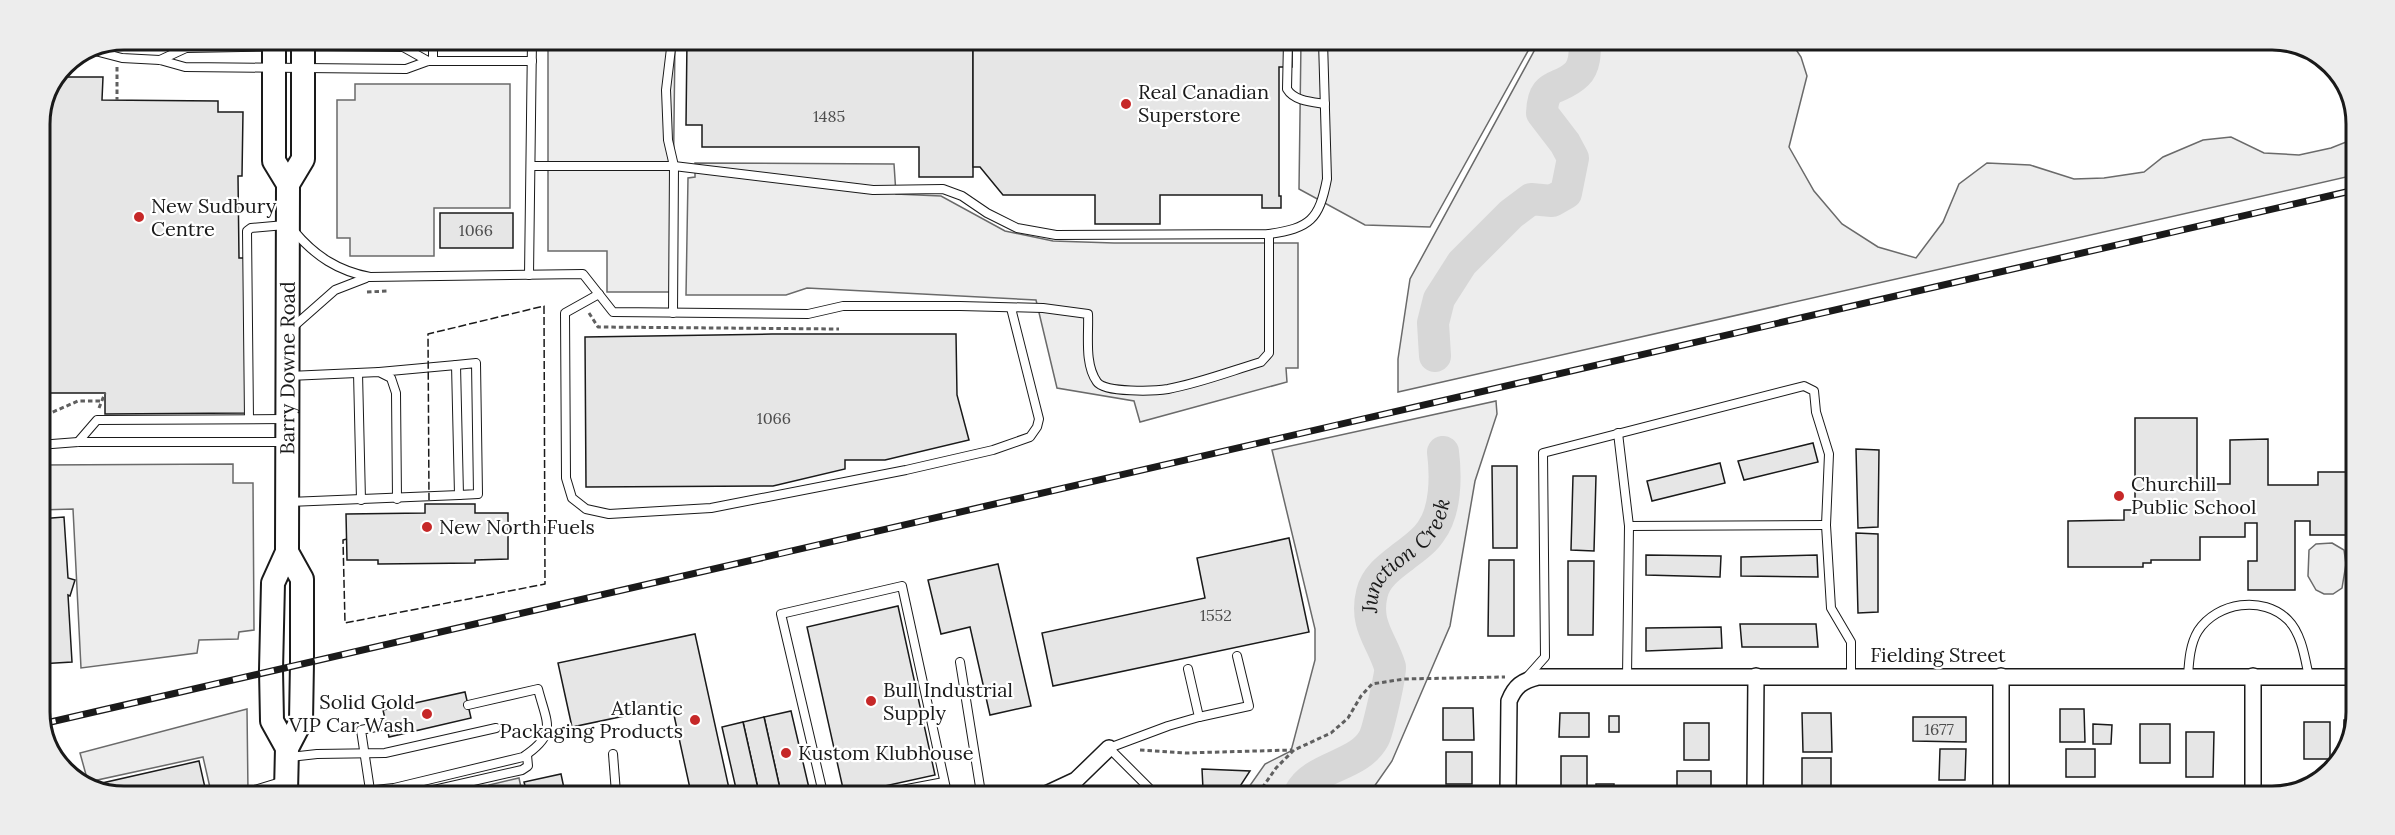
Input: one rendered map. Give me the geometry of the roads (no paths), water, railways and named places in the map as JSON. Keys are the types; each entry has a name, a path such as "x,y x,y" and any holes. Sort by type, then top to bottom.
{"main road":[{"name":"Barry Downe Road","path":"274,51 274,161 288,184 288,431 287,552 273,583 271,670 272,721 287,753"},
{"path":"288,184 303,159 303,51"},
{"name":"Barry Downe Road","path":"286,786 287,753 301,721 302,579 287,552"}],"street":[{"name":"Fielding Street","path":"1525,680 1570,676 2346,677"},
{"path":"1755,786 1756,676"},
{"path":"2001,676 2001,786"},
{"path":"2253,676 2253,786"},
{"path":"1508,786 1509,701 1514,688 1525,680"},
{"path":"1079,786 1109,748"}],"lane":[{"path":"160,60 182,50"},
{"path":"245,50 328,50"},
{"path":"409,50 431,61"},
{"path":"431,61 432,50"},
{"path":"529,274 532,50"},
{"path":"671,50 666,90 668,140 674,166 673,313"},
{"path":"1288,50 1287,89 1290,95 1308,102 1325,104"},
{"path":"531,166 674,166 873,190 943,189 962,196 987,213 1017,228 1056,235 1269,234 1297,230 1309,221 1317,210 1327,179 1323,50"},
{"path":"102,53 117,57 160,60 185,67 274,51 303,51 406,69 431,61 532,61"},
{"path":"249,419 247,231 251,228 288,225 304,243 334,267 370,277 583,274 613,312 808,314 855,305 1043,308 1088,314 1090,365 1097,383 1106,388 1135,390 1167,389 1262,362 1269,352 1269,234"},
{"path":"288,333 334,290 348,283 370,277"},
{"path":"598,294 565,313 566,478 572,498 586,509 609,514 711,508 906,470 993,450 1030,436 1037,427 1039,419 1011,308"},
{"path":"287,502 478,494 476,363 379,372 288,376"},
{"path":"456,365 459,495"},
{"path":"379,372 391,378 396,393 397,499"},
{"path":"358,373 361,500"},
{"path":"1525,680 1545,657 1544,453 1618,432 1804,386 1814,390 1816,412 1829,454 1826,525 1831,608 1851,642 1851,676"},
{"path":"78,442 97,420 249,419 288,431"},
{"path":"50,444 288,431"},
{"path":"1618,432 1629,526 1627,676"},
{"path":"1629,526 1826,525"},
{"path":"821,786 781,614 902,586 946,786"},
{"path":"2188,676 2190,655 2197,633 2220,610 2242,605 2264,606 2288,620 2296,633 2309,677"},
{"path":"1147,786 1109,748 1168,726 1249,706 1237,656"},
{"path":"960,662 980,786"},
{"path":"1188,669 1199,717"},
{"path":"402,786 527,755 546,738 548,729 538,689 468,705"},
{"path":"371,786 361,730 386,724"},
{"path":"287,753 385,753 496,728"},
{"path":"613,754 615,786"},
{"path":"451,786 522,770 528,766 527,755"},
{"path":"924,786 945,782"}],"waterway":[{"name":"Junction Creek","path":"1435,356 1433,323 1439,299 1462,263 1511,214 1531,199 1552,201 1566,193 1573,158 1565,143 1542,113 1543,103 1549,91 1580,71 1585,50"},
{"name":"Junction Creek","path":"1305,786 1325,771 1358,755 1374,738 1384,702 1390,667 1372,623 1370,614 1372,593 1377,581 1385,572 1422,541 1436,523 1444,493 1443,452"}],"railway":[{"path":"51,722 2345,192"}],"place":[{"name":"Real Canadian Superstore","path":"1126,104"},
{"name":"New Sudbury Centre","path":"139,217"},
{"name":"Churchill Public School","path":"2119,496"},
{"name":"New North Fuels","path":"427,527"},
{"name":"Bull Industrial Supply","path":"871,701"},
{"name":"Solid Gold VIP Car Wash","path":"427,714"},
{"name":"Atlantic Packaging Products","path":"695,720"},
{"name":"Kustom Klubhouse","path":"786,753"}]}
